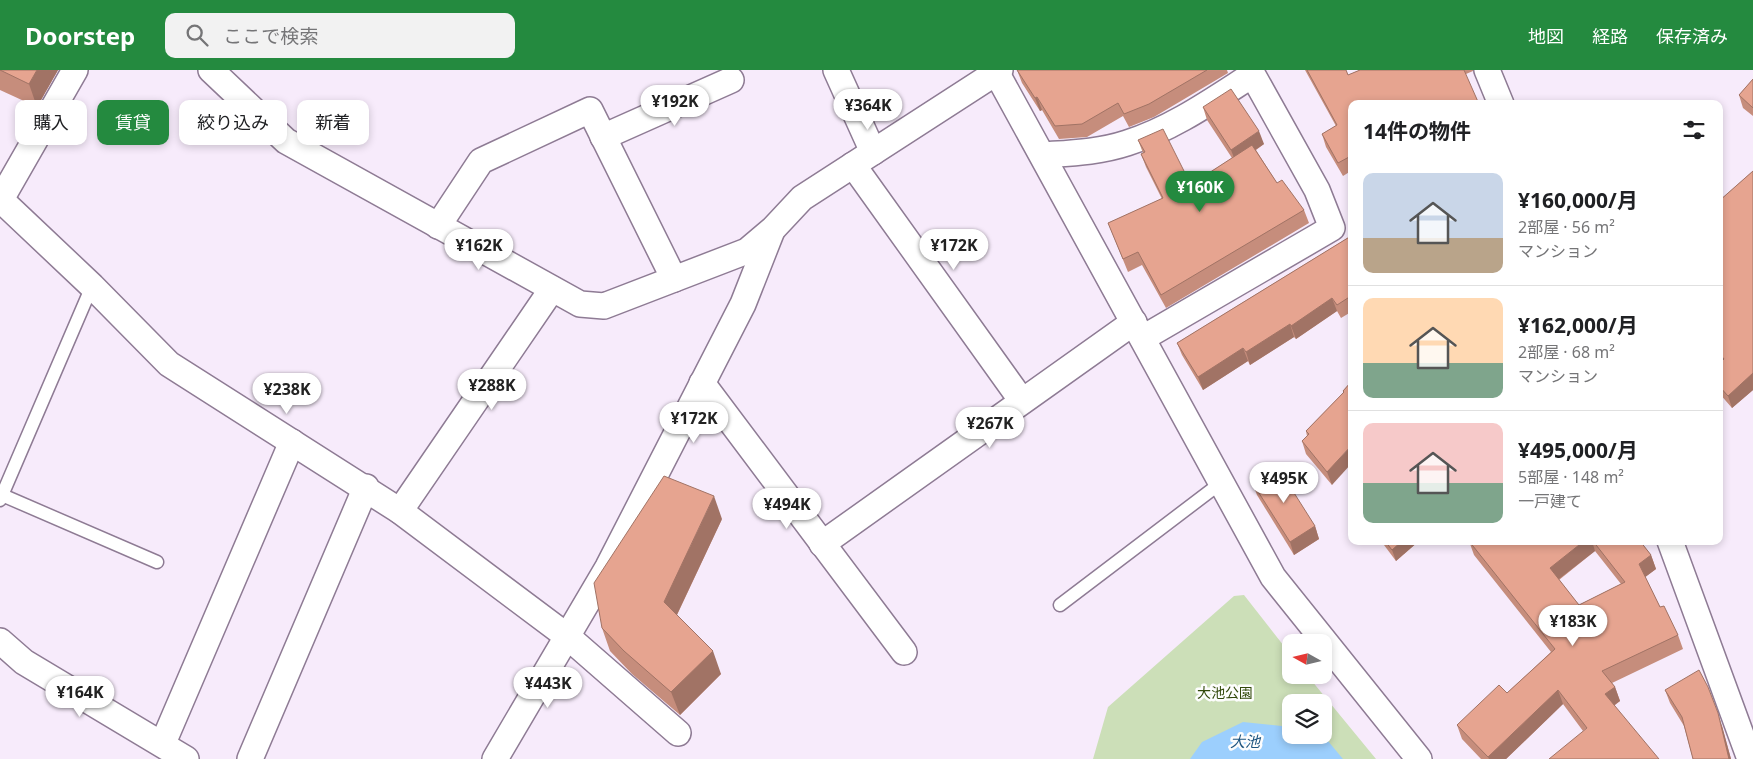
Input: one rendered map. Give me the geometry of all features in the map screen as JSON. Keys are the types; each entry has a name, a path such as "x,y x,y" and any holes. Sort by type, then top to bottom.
{"street":[{"path":"75,70 0,200 92,286 169,364 366,487 400,511 568,637 678,733"},
{"path":"211,70 286,141 580,304 604,306 747,251 772,229 802,198 997,71 1273,577 1419,759"},
{"path":"836,70 863,159 1022,401"},
{"path":"1487,70 1499,100"},
{"path":"822,544 1022,401 1139,330 1332,228 1317,190 1251,72 1184,117 1128,143 1094,150 1043,156"},
{"path":"603,137 731,80"},
{"path":"438,226 481,161 590,110 674,279"},
{"path":"494,759 608,567 743,304 772,229"},
{"path":"400,511 552,289"},
{"path":"702,384 904,652"},
{"path":"162,743 292,442"},
{"path":"250,759 366,487"},
{"path":"1671,545 1750,759"},
{"path":"0,641 24,662 186,759"}],"lane":[{"path":"92,286 1,498 157,562"},
{"path":"1060,605 1222,482"}],"green space":[{"name":"大池公園","path":"1244,595 1282,644 1282,684 1314,684 1323,694 1282,694 1282,744 1332,744 1332,705 1376,759 1093,759 1108,707 1234,596"}],"water":[{"name":"大池","path":"1243,722 1282,726 1282,744 1330,744 1343,759 1190,759 1202,742"}],"building":[{"path":"0,70 37,70 29,84"},
{"path":"1017,70 1207,70 1149,104 1124,114 1118,103 1082,124 1055,126"},
{"path":"1307,70 1346,70 1348,75 1360,70 1464,70 1477,100 1348,100 1348,158 1338,163 1322,134 1337,125"},
{"path":"1753,79 1753,108 1739,95"},
{"path":"1231,89 1259,131 1231,150 1203,107"},
{"path":"1163,129 1190,183 1197,178 1198,180 1252,145 1277,183 1282,180 1304,210 1161,295 1138,252 1123,259 1108,223 1163,198 1141,154 1145,152 1138,140"},
{"path":"1753,171 1753,373 1728,396 1723,390 1723,197"},
{"path":"1348,238 1348,298 1337,305 1332,298 1291,326 1290,324 1246,352 1243,348 1198,377 1177,343"},
{"path":"1348,385 1348,449 1327,472 1302,441 1309,434 1306,431"},
{"path":"1277,466 1315,526 1290,542 1252,482"},
{"path":"664,476 714,496 664,602 713,651 671,692 624,651 602,628 594,583"},
{"path":"1388,545 1398,545 1392,550"},
{"path":"1472,545 1579,545 1550,568 1579,605 1625,582 1596,545 1643,545 1651,555 1639,564 1660,607 1664,606 1678,635 1602,671 1615,687 1605,694 1659,759 1549,759 1587,728 1558,690 1488,757 1457,725 1499,685 1507,693 1555,649"},
{"path":"1699,670 1718,713 1729,759 1693,759 1682,717 1665,690"}]}
